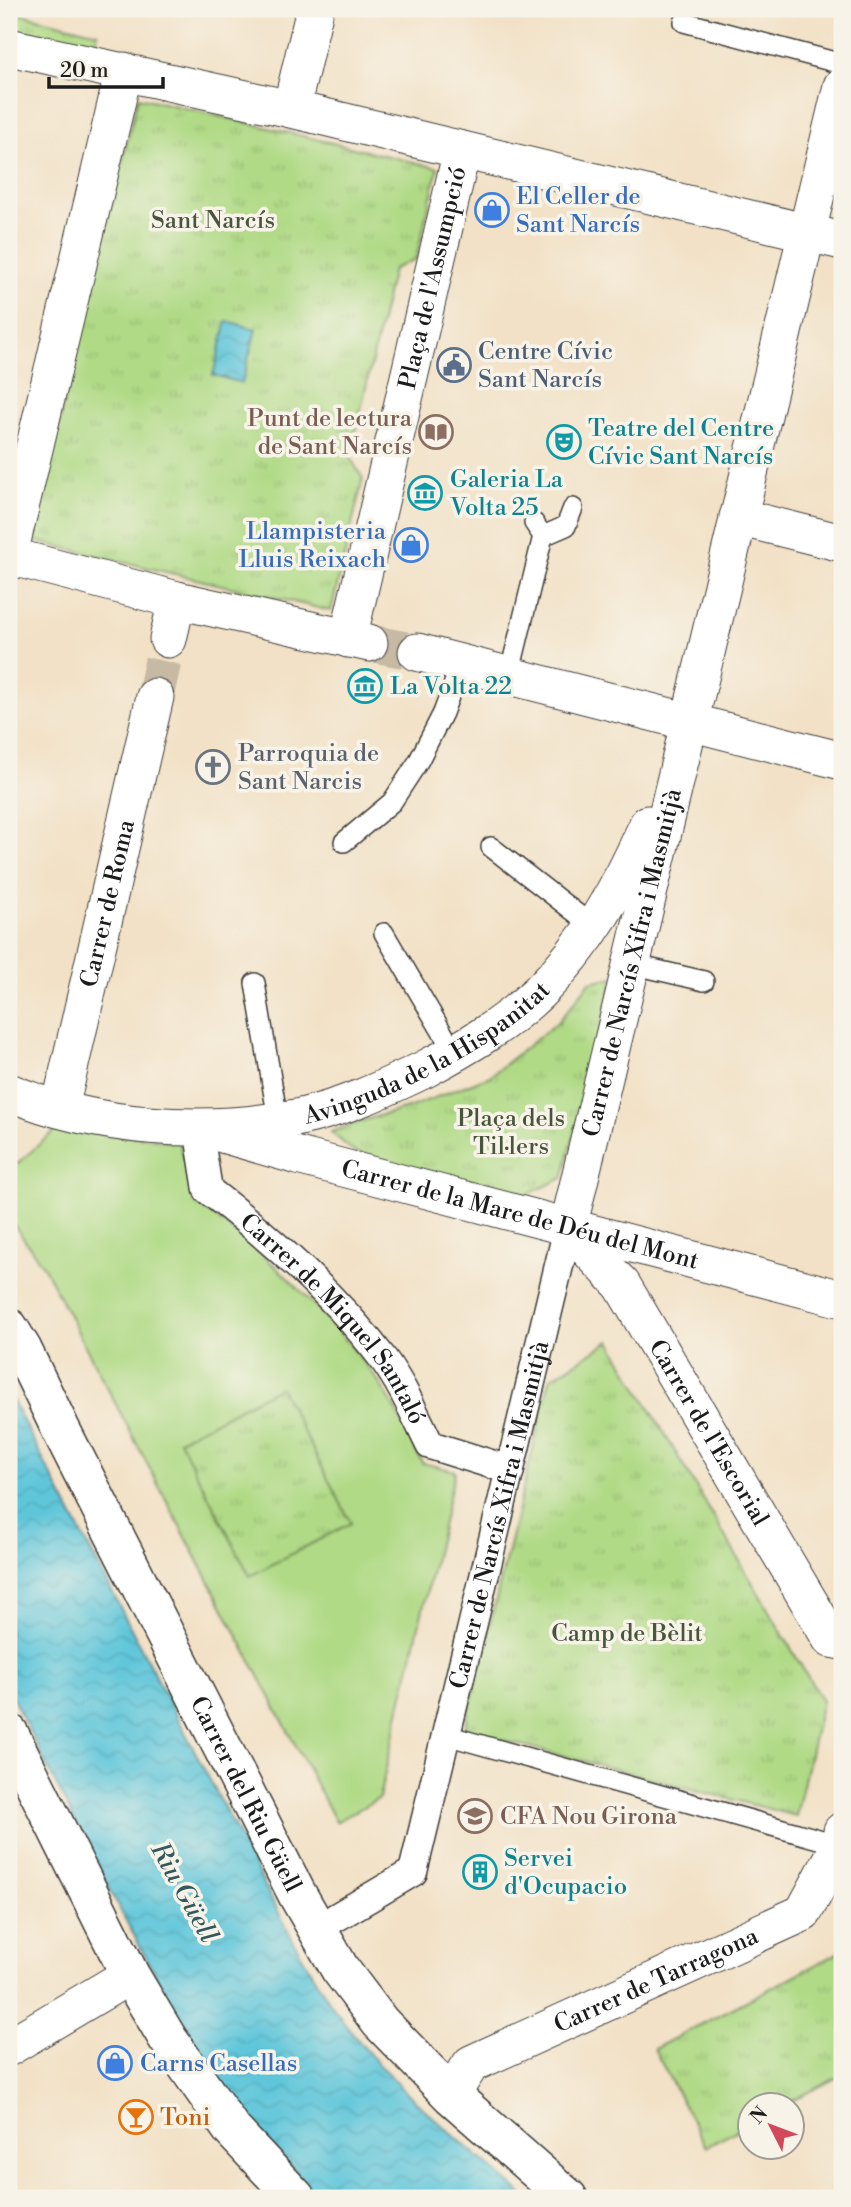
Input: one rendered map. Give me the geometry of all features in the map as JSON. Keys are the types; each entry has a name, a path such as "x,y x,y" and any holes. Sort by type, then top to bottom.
{"street":[{"path":"291,109 315,9"},
{"path":"9,47 124,71"},
{"name":"Plaça de l'Assumpció","path":"124,71 291,109 462,150 358,641 177,600 9,555 124,71"},
{"name":"Carrer de Narcís Xifra i Masmitjà","path":"335,1919 413,1872 842,86"},
{"path":"462,150 842,241"},
{"path":"738,517 842,543"},
{"path":"167,639 177,600"},
{"path":"417,652 842,761"},
{"name":"Carrer de Roma","path":"60,1108 155,697"},
{"name":"Avinguda de la Hispanitat","path":"9,1092 115,1122 215,1128 297,1117 359,1098 455,1054 496,1027 538,993 594,927 629,867 689,722"},
{"name":"Carrer de la Mare de Déu del Mont","path":"198,1127 298,1156 842,1299"},
{"name":"Carrer de Miquel Santaló","path":"198,1127 208,1190 277,1244 318,1284 385,1361 430,1445 510,1470"},
{"name":"Carrer de l'Escorial","path":"568,1228 622,1284 831,1639 842,1641"},
{"name":"Carrer del Riu Güell","path":"9,1328 297,1894 340,1969 380,2022 451,2095 568,2198"},
{"path":"9,1733 130,1975 168,2039 232,2130 296,2198"},
{"name":"Carrer de Tarragona","path":"451,2095 471,2064 803,1913 841,1842"},
{"path":"9,2047 130,1975"}],"lane":[{"path":"684,22 842,64"},
{"path":"509,676 539,529 566,526 573,508"},
{"path":"344,842 392,802 418,762 443,713 461,664"},
{"path":"491,847 594,927"},
{"path":"384,933 455,1054"},
{"path":"631,964 704,981"},
{"path":"255,983 278,1120"},
{"path":"446,1735 841,1842"}],"green space":[{"path":"9,11 98,33 92,60 9,41"},
{"name":"Sant Narcís","path":"138,97 438,168 416,259 393,269 350,457 363,479 331,611 31,540"},
{"name":"Plaça dels Til·lers","path":"614,977 563,1178 522,1197 354,1152 331,1132 411,1107 490,1076 559,1021 590,982"},
{"path":"59,1127 179,1142 196,1204 269,1260 334,1326 380,1384 422,1463 455,1471 379,1798 336,1822 43,1266 9,1218 9,1171"},
{"name":"Camp de Bèlit","path":"610,1341 822,1701 796,1816 464,1730 550,1379"},
{"path":"280,1387 351,1523 250,1576 179,1440"},
{"path":"842,1951 842,2075 806,2094 736,2092 736,2131 706,2147 654,2049"}],"water":[{"path":"227,321 256,329 242,383 213,375"},
{"name":"Riu Güell","path":"9,1394 293,1940 329,2001 354,2035 393,2079 526,2198 319,2198 247,2118 208,2064 173,2007 112,1895 9,1691"}],"tunnel":[{"path":"155,697 168,639"},
{"path":"369,643 417,652"}],"place":[{"name":"El Celler de Sant Narcís","path":"492,210"},
{"name":"Centre Cívic Sant Narcís","path":"454,365"},
{"name":"Punt de lectura de Sant Narcís","path":"436,432"},
{"name":"Teatre del Centre Cívic Sant Narcís","path":"564,442"},
{"name":"Galeria La Volta 25","path":"425,493"},
{"name":"Llampisteria Lluis Reixach","path":"411,545"},
{"name":"La Volta 22","path":"365,686"},
{"name":"Parroquia de Sant Narcis","path":"213,767"},
{"name":"CFA Nou Girona","path":"475,1816"},
{"name":"Servei d'Ocupacio","path":"480,1872"},
{"name":"Carns Casellas","path":"115,2063"},
{"name":"Toni","path":"136,2117"}]}
